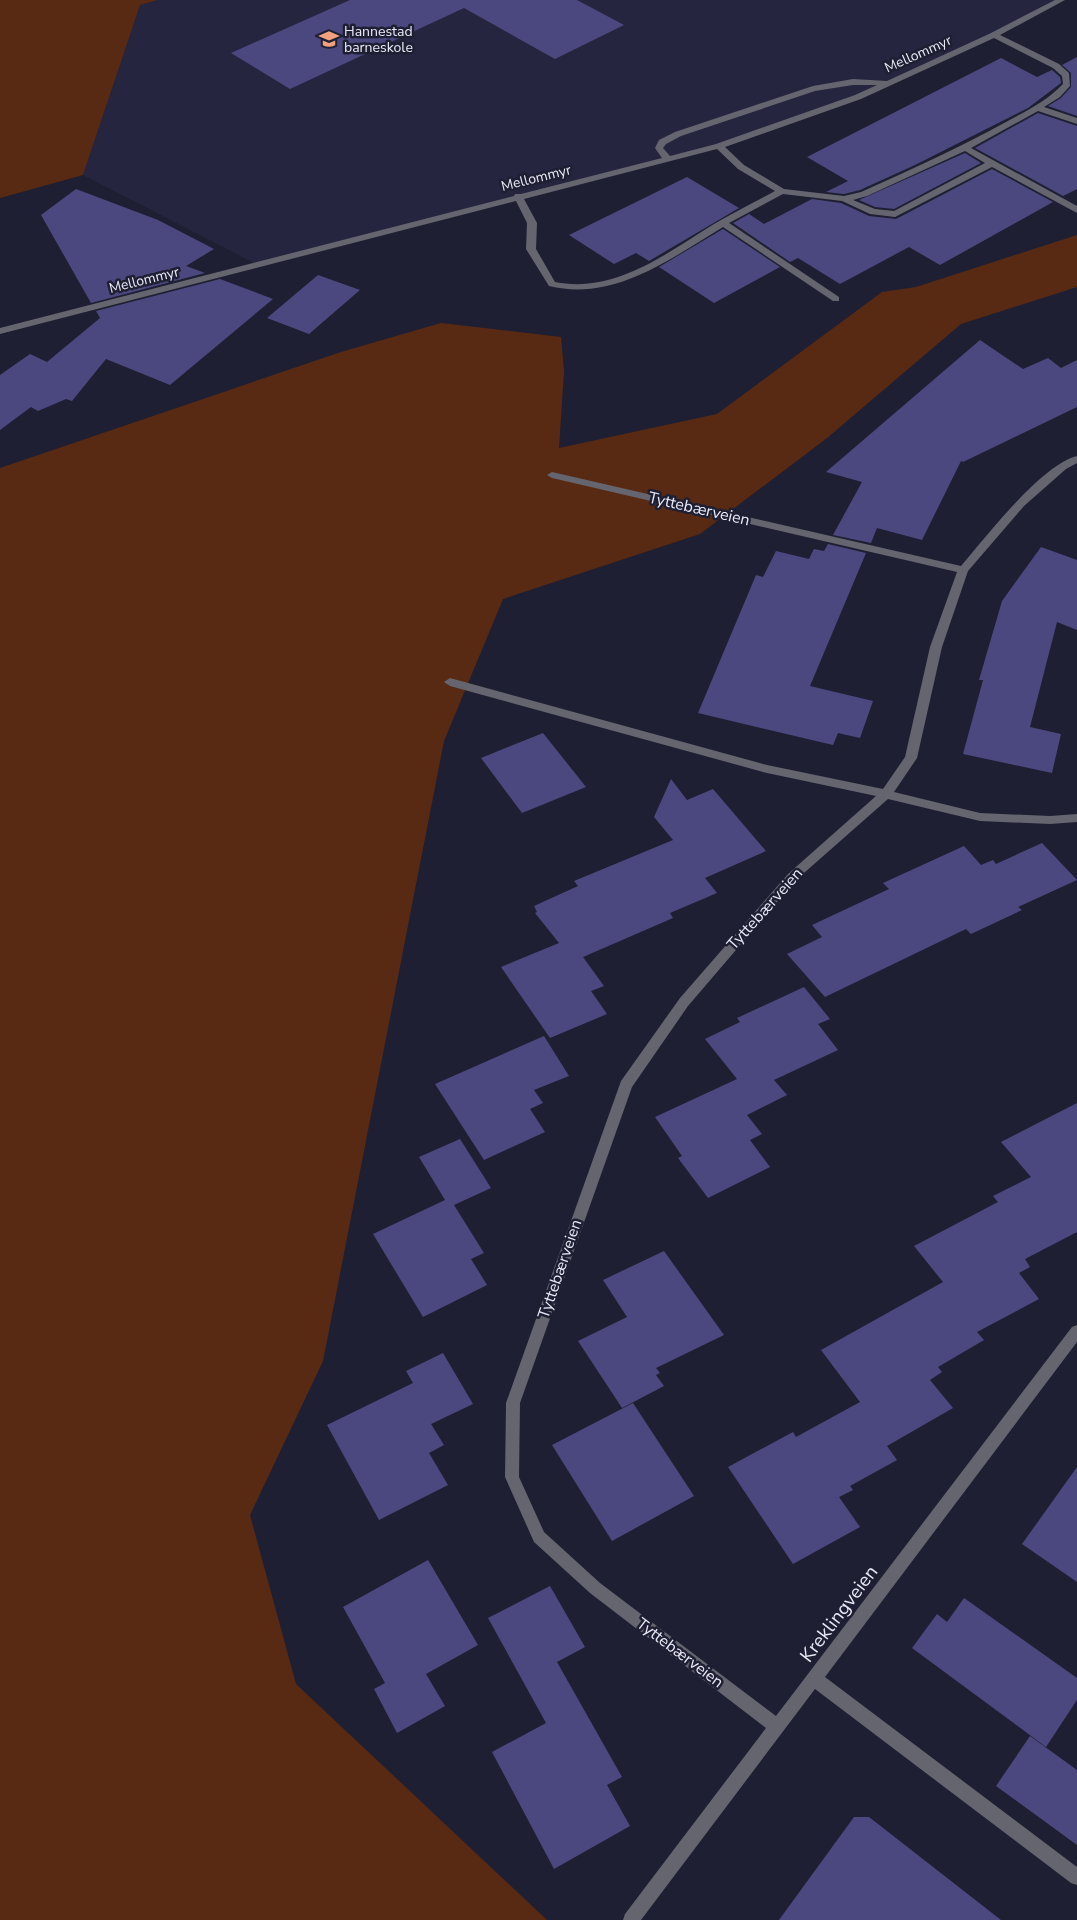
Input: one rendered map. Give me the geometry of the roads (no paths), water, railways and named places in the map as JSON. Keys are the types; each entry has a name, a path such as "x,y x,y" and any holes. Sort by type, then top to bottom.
{"street":[{"name":"Mellommyr","path":"0,331 518,196 719,146 858,97 994,35 1061,0"},
{"path":"844,199 864,194 965,148 1037,108 1057,95 1067,84 1066,75 1056,66 994,35"},
{"path":"668,159 659,148 662,142 678,134 813,89 853,82 888,83"},
{"path":"1037,108 1077,121"},
{"path":"719,146 741,167 782,191 844,199 873,212 895,214 992,163"},
{"path":"965,148 1077,210"},
{"path":"518,196 532,223 531,249 552,284 567,287 618,280 642,272 723,223 782,191"},
{"path":"723,223 836,298"},
{"name":"Tyttebærveien","path":"778,1727 595,1588 539,1537 512,1477 513,1403 626,1085 684,1002 792,877 886,794 911,758 936,646 963,570 1020,504 1062,467 1077,459"},
{"name":"Tyttebærveien","path":"552,475 963,570"},
{"path":"450,682 767,769 886,794 980,817 1050,820 1077,818"},
{"name":"Kreklingveien","path":"631,1920 816,1679 1077,1331"},
{"path":"816,1679 1077,1878"}],"place":[{"name":"Hannestad barneskole","path":"329,39"}]}
